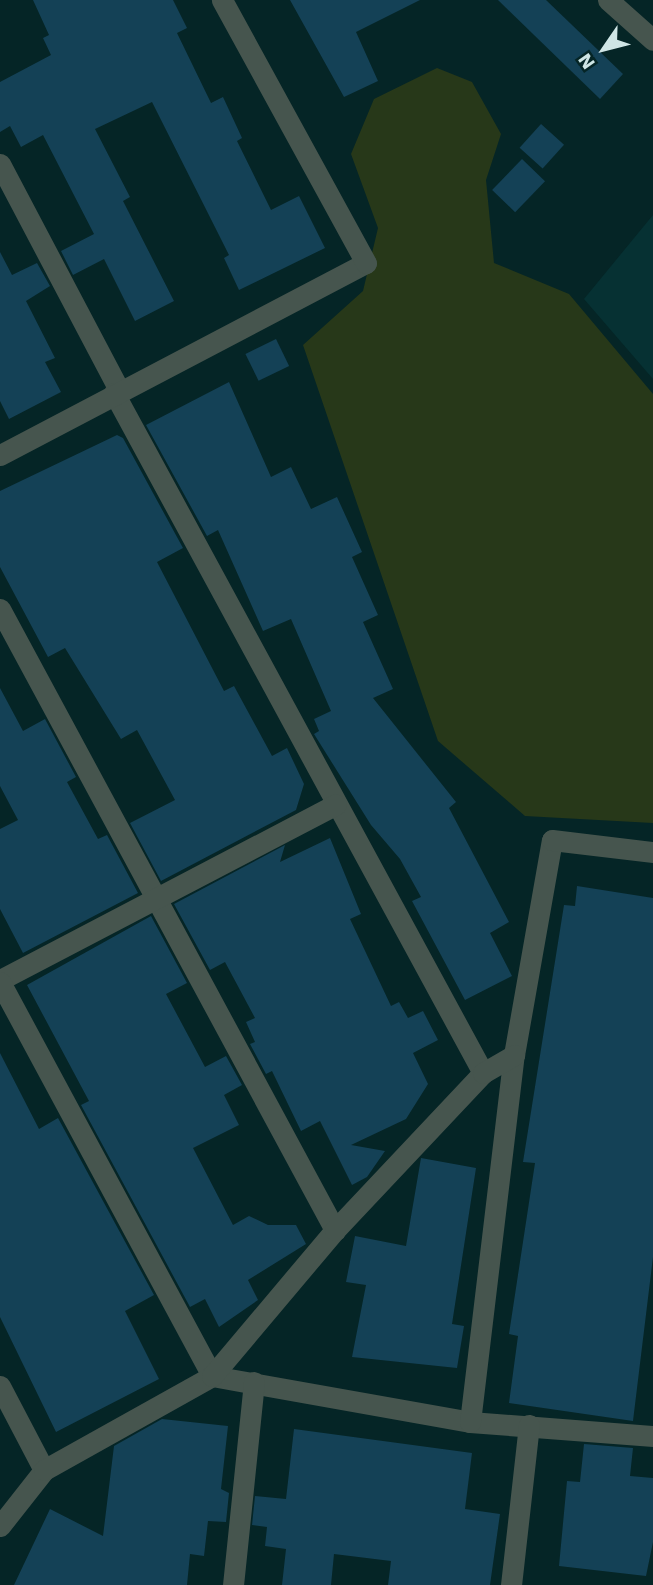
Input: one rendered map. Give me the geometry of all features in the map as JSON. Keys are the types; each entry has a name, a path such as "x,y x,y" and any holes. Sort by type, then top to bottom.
{"street":[{"path":"0,455 366,263 222,0"},
{"path":"608,0 653,40"},
{"path":"0,164 116,392 336,804 484,1073"},
{"path":"0,609 160,898 335,1230"},
{"path":"212,1376 0,981 336,804"},
{"path":"470,1422 514,1055 552,840 653,852"},
{"path":"0,1526 44,1470 212,1376 335,1230 484,1073 514,1055"},
{"path":"212,1376 470,1422 653,1434"},
{"path":"233,1585 254,1382"},
{"path":"0,1386 44,1470"},
{"path":"511,1585 529,1425"}],"shaded area":[{"path":"653,215 653,379 584,299"}],"green space":[{"path":"437,68 472,82 501,134 486,180 494,263 569,294 653,394 653,823 525,816 438,741 303,345 363,291 378,228 351,154 374,99"}],"building":[{"path":"33,0 173,0 187,28 177,33 211,103 223,97 242,138 237,141 271,210 299,196 325,248 239,290 224,258 229,255 152,102 95,129 130,197 123,201 174,301 135,321 104,259 73,275 61,251 94,234 43,135 21,147 10,126 0,132 0,82 51,55 43,38 49,35"},
{"path":"290,0 420,0 356,32 378,81 344,97"},
{"path":"498,0 546,0 623,74 600,99"},
{"path":"541,124 564,145 543,169 520,148"},
{"path":"522,159 545,181 515,212 492,190"},
{"path":"0,252 12,275 37,263 50,286 26,301 55,358 45,362 61,392 9,419 0,401"},
{"path":"276,339 289,366 259,381 245,354"},
{"path":"229,382 271,477 291,467 311,509 337,497 362,552 352,557 378,615 363,622 393,689 373,698 456,802 449,808 509,922 490,933 512,976 465,1000 412,901 421,897 400,859 371,825 314,734 319,731 314,719 331,711 291,619 263,631 218,530 207,536 146,425"},
{"path":"117,435 123,438 183,548 157,562 224,691 234,686 272,756 287,748 304,784 296,810 161,881 130,823 175,800 137,730 121,739 65,648 48,657 0,567 0,491"},
{"path":"0,688 23,731 45,719 76,777 67,782 98,839 107,835 138,893 23,953 0,909 0,829 18,820 0,786"},
{"path":"330,838 361,914 350,919 391,1006 399,1002 408,1018 423,1011 438,1040 413,1053 428,1084 406,1119 351,1145 385,1151 367,1177 352,1185 320,1121 301,1131 272,1071 266,1074 250,1044 255,1042 246,1022 255,1018 225,962 210,970 174,904 285,845 280,862"},
{"path":"577,886 653,898 653,1257 633,1421 509,1403 518,1336 509,1334 535,1163 523,1162 564,905 575,906"},
{"path":"151,916 187,983 166,994 205,1067 226,1056 242,1085 224,1095 239,1125 193,1148 233,1225 249,1216 268,1225 296,1225 306,1244 248,1280 258,1300 219,1327 205,1299 190,1307 81,1105 89,1101 27,985"},
{"path":"0,1053 39,1129 58,1118 154,1295 125,1311 159,1379 56,1432 0,1317"},
{"path":"421,1158 476,1168 452,1324 464,1326 457,1368 352,1357 366,1285 346,1282 355,1236 406,1246"},
{"path":"162,1419 228,1426 221,1489 229,1493 226,1522 208,1521 204,1556 190,1554 187,1585 14,1585 50,1509 103,1536 114,1446"},
{"path":"294,1429 472,1453 465,1509 500,1514 490,1585 388,1585 391,1561 334,1554 331,1585 282,1585 286,1549 265,1546 267,1527 252,1525 255,1496 286,1499"},
{"path":"584,1444 633,1448 630,1476 653,1478 653,1542 646,1576 559,1566 567,1481 580,1482"}]}
